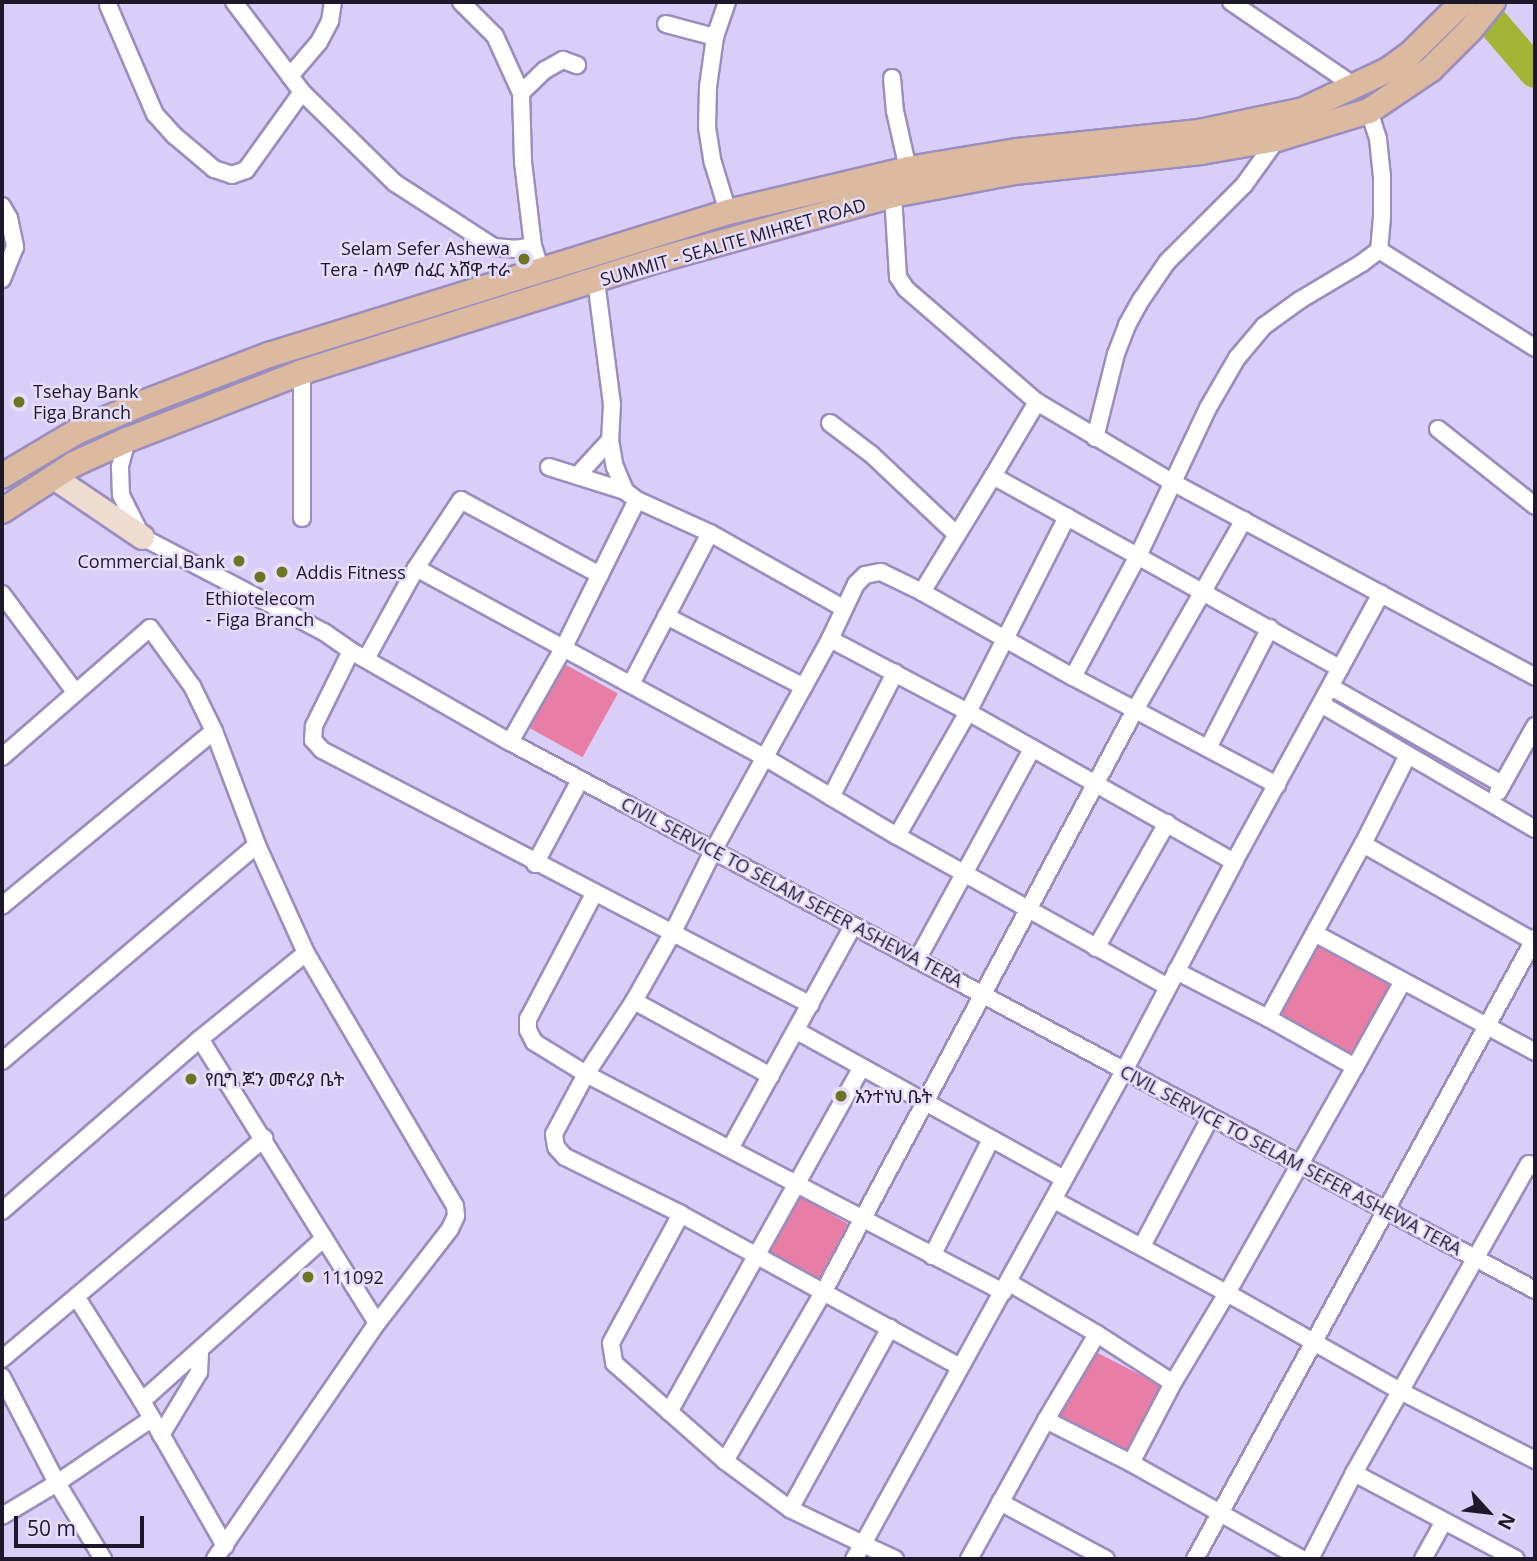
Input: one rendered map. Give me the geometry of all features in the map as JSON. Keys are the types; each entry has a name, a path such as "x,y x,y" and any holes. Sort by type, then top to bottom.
{"main road":[{"path":"2,476 76,432 143,403 270,355 541,270 650,250 728,212 908,169 1017,151 1199,132 1303,110 1356,87 1409,55 1462,16 1493,2"},
{"name":"SUMMIT - SEALITE MIHRET ROAD","path":"2,511 74,464 127,440 302,372 596,281 650,250 893,195 1015,172 1201,152 1277,139 1369,111 1431,69 1462,16"}],"street":[{"path":"234,2 302,92 395,183 494,247 515,250 533,246"},
{"path":"290,76 319,42 330,21 333,2"},
{"path":"461,2 495,36 521,93 523,162 533,246 541,270"},
{"path":"727,2 715,37 708,87 707,127 713,163 728,212"},
{"path":"1231,2 1356,87"},
{"path":"108,5 155,114 175,136 215,169 232,174 246,170 302,92"},
{"path":"666,24 715,37"},
{"path":"521,93 545,69 563,60 577,65"},
{"path":"892,78 895,111 908,169"},
{"path":"1073,677 1139,554 1172,482 1237,358 1264,326 1300,300 1362,264 1378,250 1382,217 1382,175 1378,139 1369,111"},
{"path":"1095,438 1116,354 1127,325 1141,300 1167,262 1244,186 1277,139"},
{"path":"893,195 898,277 906,289 1037,402 1172,482 1535,677"},
{"path":"2,206 9,218 15,247 2,279"},
{"path":"1378,250 1535,348"},
{"path":"596,281 612,404 610,440 615,467 631,496"},
{"path":"302,372 302,518"},
{"path":"922,592 1037,402"},
{"path":"830,423 871,454 957,535"},
{"path":"1438,429 1535,506"},
{"path":"127,440 120,467 121,495 142,537"},
{"path":"578,475 610,440"},
{"path":"550,467 631,496 709,533 843,608"},
{"path":"993,476 1139,554 1340,668"},
{"path":"55,478 142,537"},
{"path":"510,742 564,647 600,575 631,496"},
{"path":"366,659 415,568 461,500 600,575"},
{"path":"897,836 968,712 1066,517"},
{"path":"725,1461 824,1291 922,1102 984,994 1135,709 1244,520"},
{"path":"631,684 709,533"},
{"name":"CIVIL SERVICE TO SELAM SEFER ASHEWA TERA","path":"142,537 324,632 351,651 580,780 984,994 1384,1212 1535,1290"},
{"path":"415,568 766,758 897,836 1168,986"},
{"path":"960,1367 681,1214 565,1157 556,1147 554,1134 586,1073 634,1001 673,932 713,851 830,639 843,608 865,575 881,572 922,592 1073,677 1277,785"},
{"path":"2,594 75,692"},
{"path":"854,1559 1054,1200 1381,594"},
{"path":"666,616 804,687"},
{"path":"2,757 150,628 192,686 214,731 257,845 306,953 455,1206 456,1216 450,1229 377,1322 220,1553 142,1401 77,1298"},
{"path":"1208,747 1270,628"},
{"path":"830,639 968,712 1234,862"},
{"path":"351,651 314,726 313,740 323,750 594,894 673,932 811,1005"},
{"path":"831,797 895,673"},
{"path":"1331,687 1502,784"},
{"path":"1321,704 1535,829"},
{"path":"1492,804 1535,726"},
{"path":"2,906 214,731"},
{"path":"917,960 1032,749"},
{"path":"1268,1018 1316,934 1408,755"},
{"path":"535,863 580,780"},
{"path":"1096,948 1167,822"},
{"path":"1195,1559 1535,940 1363,844"},
{"path":"2,1061 257,845"},
{"path":"594,894 528,1018 528,1030 534,1042 586,1073 731,1147 932,1256 1006,1287 1097,1334 1173,1383"},
{"path":"731,1147 853,926"},
{"path":"1316,934 1535,1052"},
{"path":"2,1211 200,1039 306,953"},
{"path":"1176,971 1268,1018 1354,1067"},
{"path":"1131,1463 1173,1383 1227,1293 1402,981"},
{"path":"634,1001 771,1076"},
{"path":"797,1031 1064,1179"},
{"path":"200,1039 377,1322"},
{"path":"669,1412 861,1068"},
{"path":"1142,1246 1210,1118"},
{"path":"2,1359 264,1138"},
{"path":"932,1256 991,1139"},
{"path":"1310,1559 1354,1473 1533,1161"},
{"path":"1054,1200 1142,1246 1400,1391 1535,1460"},
{"path":"681,1214 611,1343 614,1363 725,1461 790,1509 895,1559"},
{"path":"142,1401 324,1238"},
{"path":"790,1509 890,1328"},
{"path":"969,1559 1097,1334"},
{"path":"161,1435 199,1372 200,1350"},
{"path":"2,1377 57,1483 103,1559"},
{"path":"2,1516 57,1483 151,1419"},
{"path":"1046,1420 1131,1463 1302,1559"},
{"path":"1354,1473 1443,1523 1516,1559"},
{"path":"1000,1502 1106,1559"},
{"path":"1423,1559 1443,1523"}],"shaded area":[{"path":"561,662 618,694 582,757 526,726"},
{"path":"1317,945 1396,989 1351,1070 1272,1026"},
{"path":"796,1194 851,1226 816,1287 760,1255"},
{"path":"1088,1348 1162,1386 1127,1453 1053,1416"}],"waterway":[{"path":"1475,2 1535,72"}],"place":[{"name":"Selam Sefer Ashewa Tera - ሰላም ሰፈር አሸዋ ተራ","path":"524,259"},
{"name":"Tsehay Bank Figa Branch","path":"19,402"},
{"name":"Commercial Bank","path":"239,561"},
{"name":"Addis Fitness","path":"282,572"},
{"name":"Ethiotelecom - Figa Branch","path":"260,577"},
{"name":"የቢግ ጆን መኖሪያ ቤት","path":"191,1079"},
{"name":"አንተነህ ቤት","path":"841,1096"},
{"name":"111092","path":"308,1277"}]}
